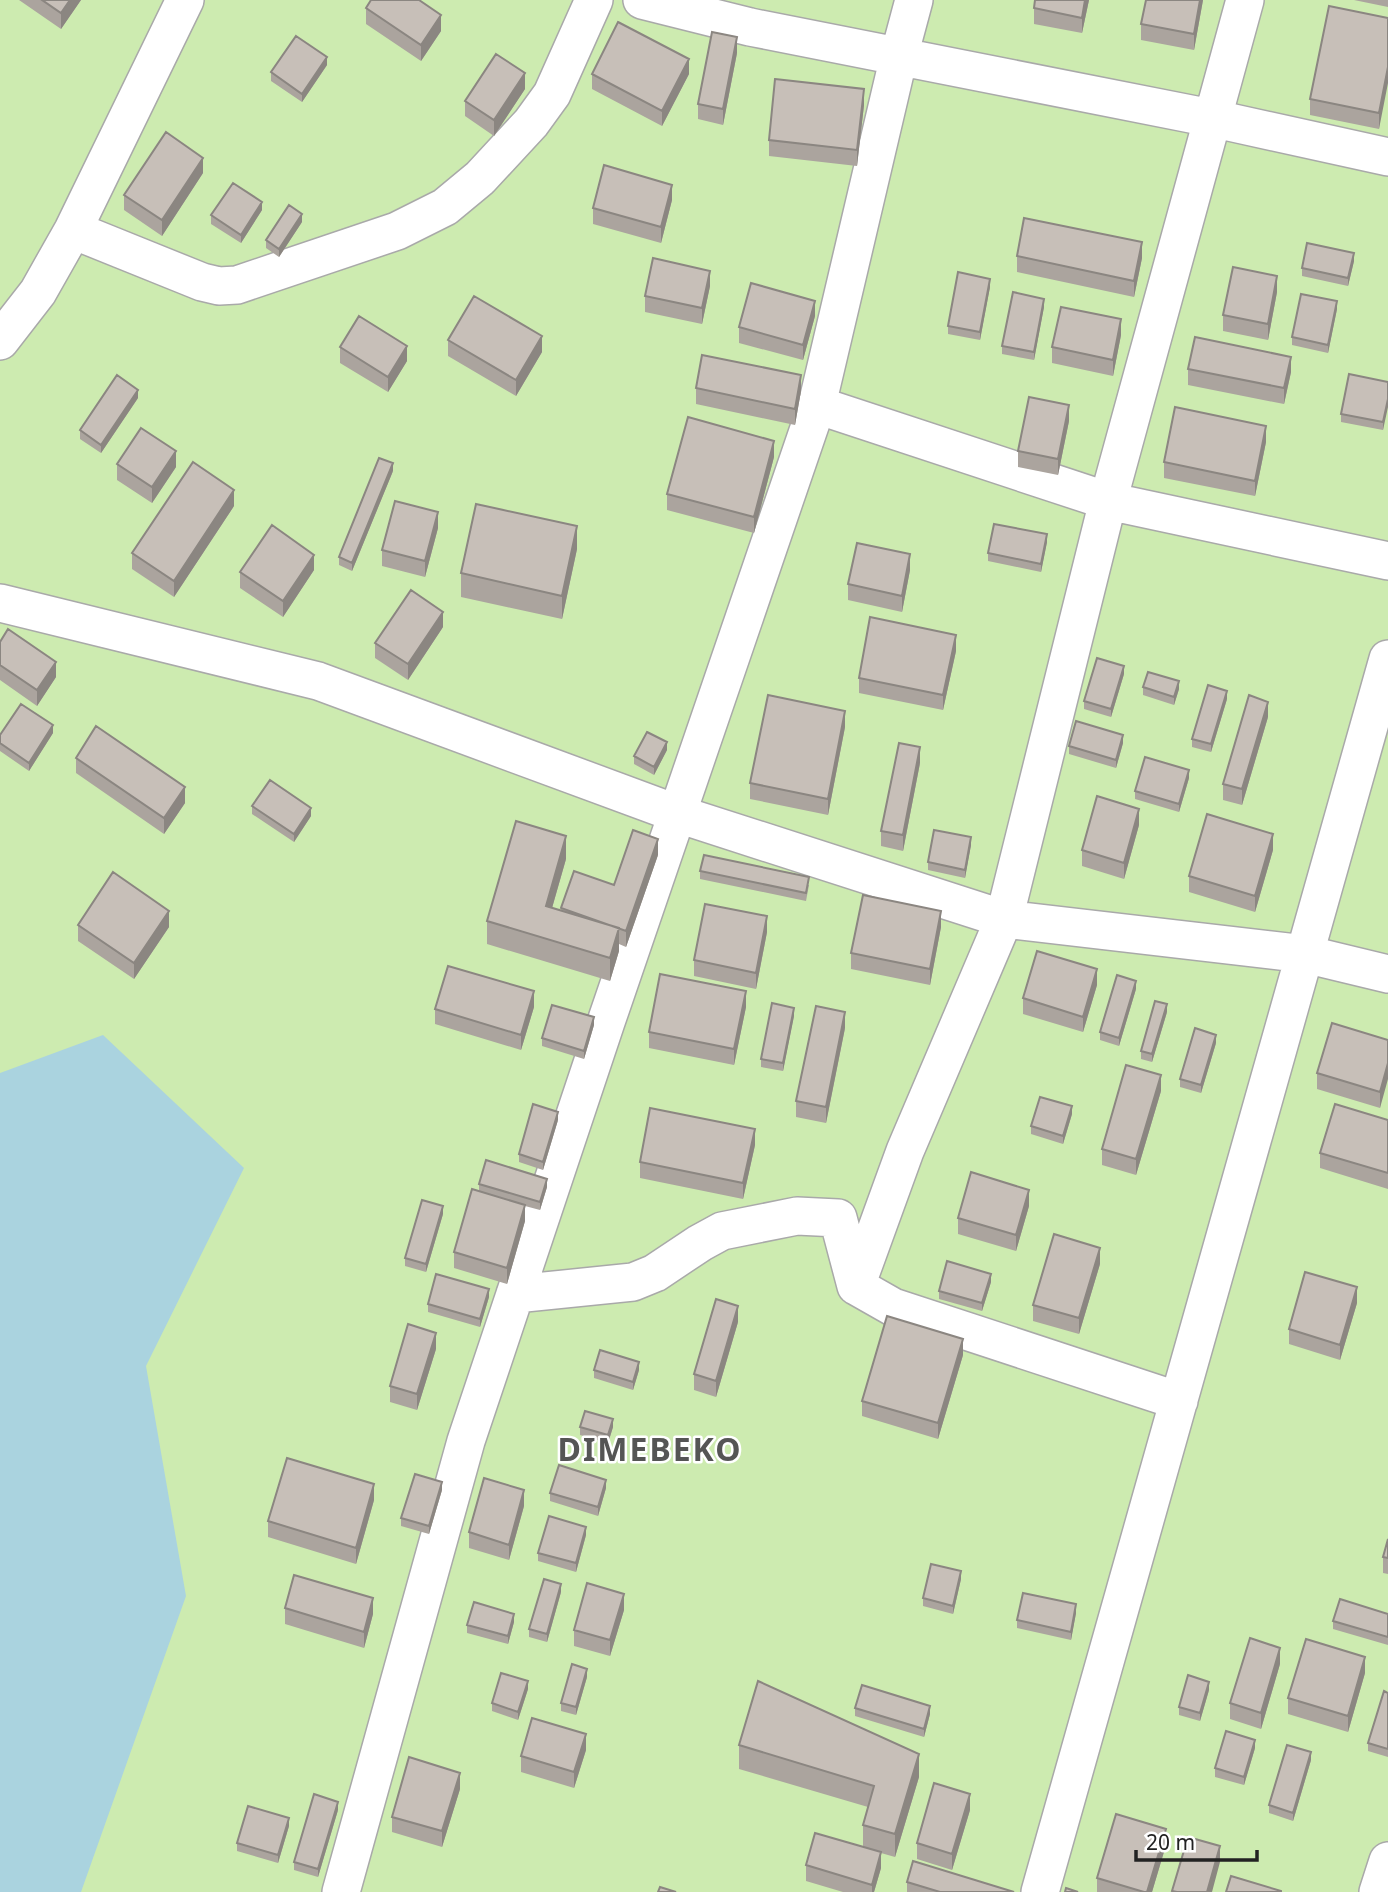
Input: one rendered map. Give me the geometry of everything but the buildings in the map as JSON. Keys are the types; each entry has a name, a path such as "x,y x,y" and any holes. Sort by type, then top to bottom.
{"street":[{"path":"0,341 38,292 73,230 186,0"},
{"path":"73,230 202,282 219,286 237,285 397,231 445,207 480,178 531,123 552,94 594,0"},
{"path":"642,0 750,27 1211,118 1388,157"},
{"path":"341,1892 466,1441 817,405 899,55 915,0"},
{"path":"856,1286 905,1151 1004,919 1108,501 1245,0"},
{"path":"817,405 1108,501 1388,561"},
{"path":"0,603 318,681 678,814 1004,919 1305,954 1388,974"},
{"path":"1040,1892 1388,659"},
{"path":"515,1294 633,1282 655,1273 722,1231 797,1216 838,1219 856,1286 893,1307 1179,1401"},
{"path":"1378,1892 1388,1861"}],"green space":[{"path":"0,0 1388,0 1388,1892 0,1892"}],"water":[{"path":"103,1035 244,1168 146,1366 186,1596 81,1892 0,1892 0,1073"}],"district":[{"name":"DIMEBEKO","path":"650,1448"}]}
